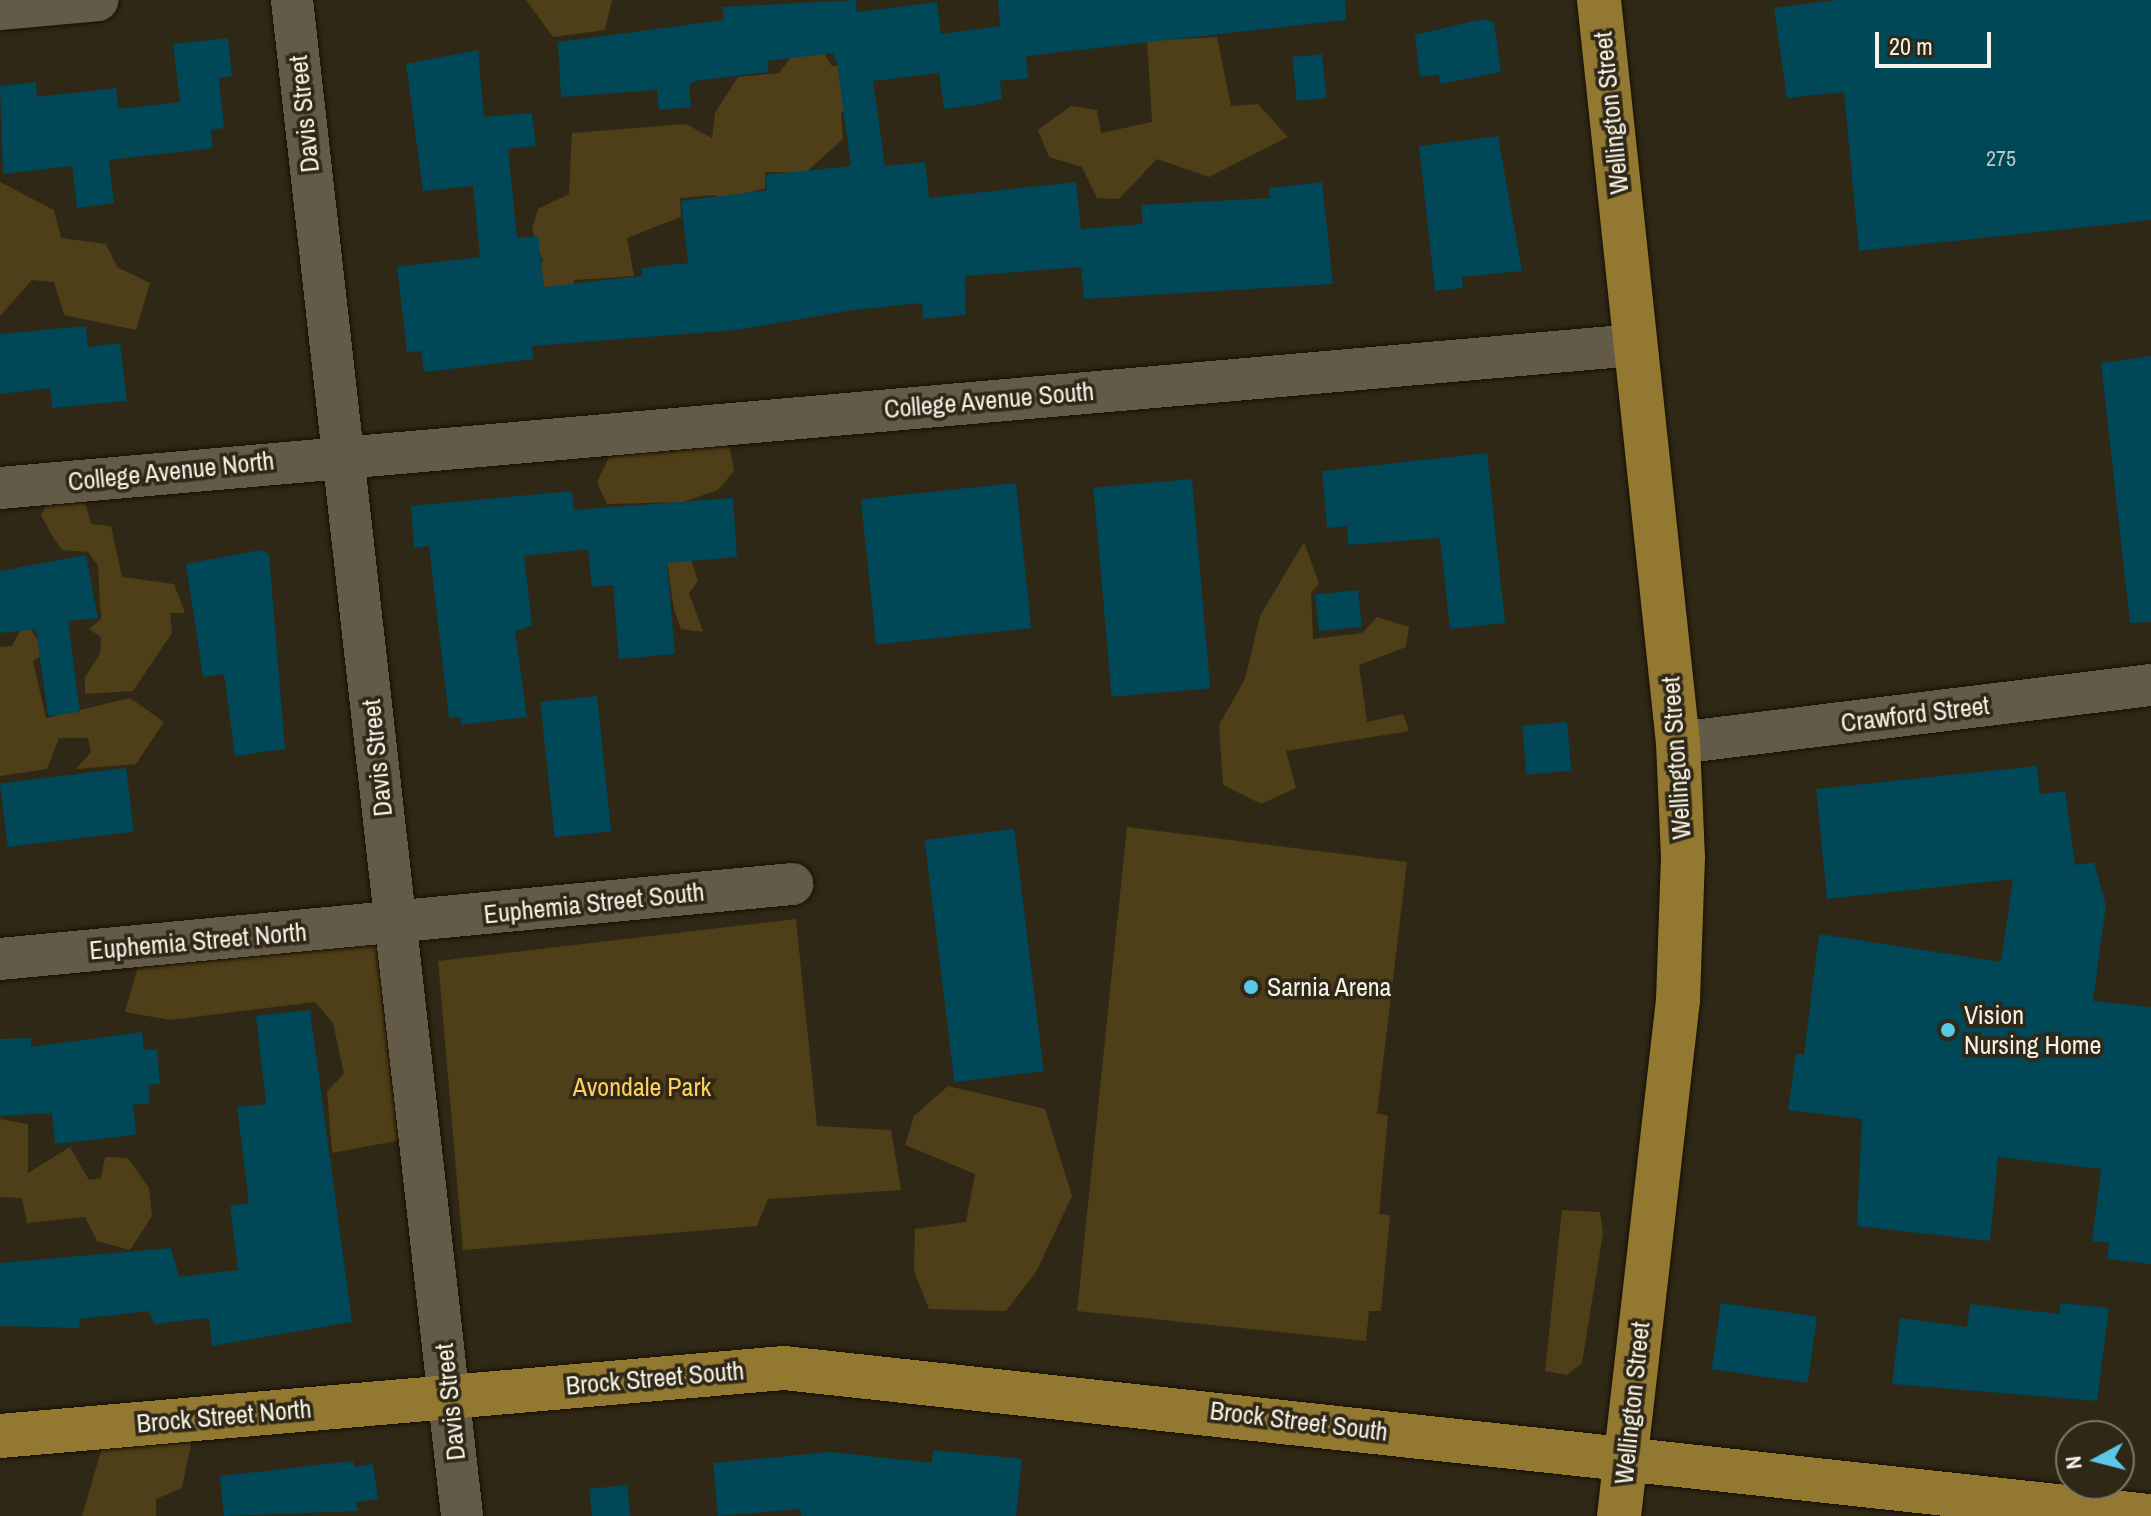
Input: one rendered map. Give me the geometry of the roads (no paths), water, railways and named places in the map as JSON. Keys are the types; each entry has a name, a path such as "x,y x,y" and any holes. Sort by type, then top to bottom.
{"main road":[{"name":"Wellington Street","path":"1599,0 1678,743 1678,1000 1619,1516"},
{"name":"Brock Street South","path":"449,1395 784,1368 866,1371 2149,1516"},
{"name":"Brock Street North","path":"0,1436 449,1395"}],"street":[{"path":"0,9 98,0"},
{"name":"Davis Street","path":"292,0 462,1516"},
{"name":"College Avenue South","path":"343,454 1635,345"},
{"name":"College Avenue North","path":"0,488 343,454"},
{"name":"Crawford Street","path":"1678,743 2151,685"},
{"name":"Euphemia Street South","path":"395,923 792,884"},
{"name":"Euphemia Street North","path":"0,959 395,923"}],"place":[{"name":"Sarnia Arena","path":"1251,987"},
{"name":"Vision Nursing Home","path":"1948,1030"}],"park label":[{"name":"Avondale Park","path":"642,1087"}]}
